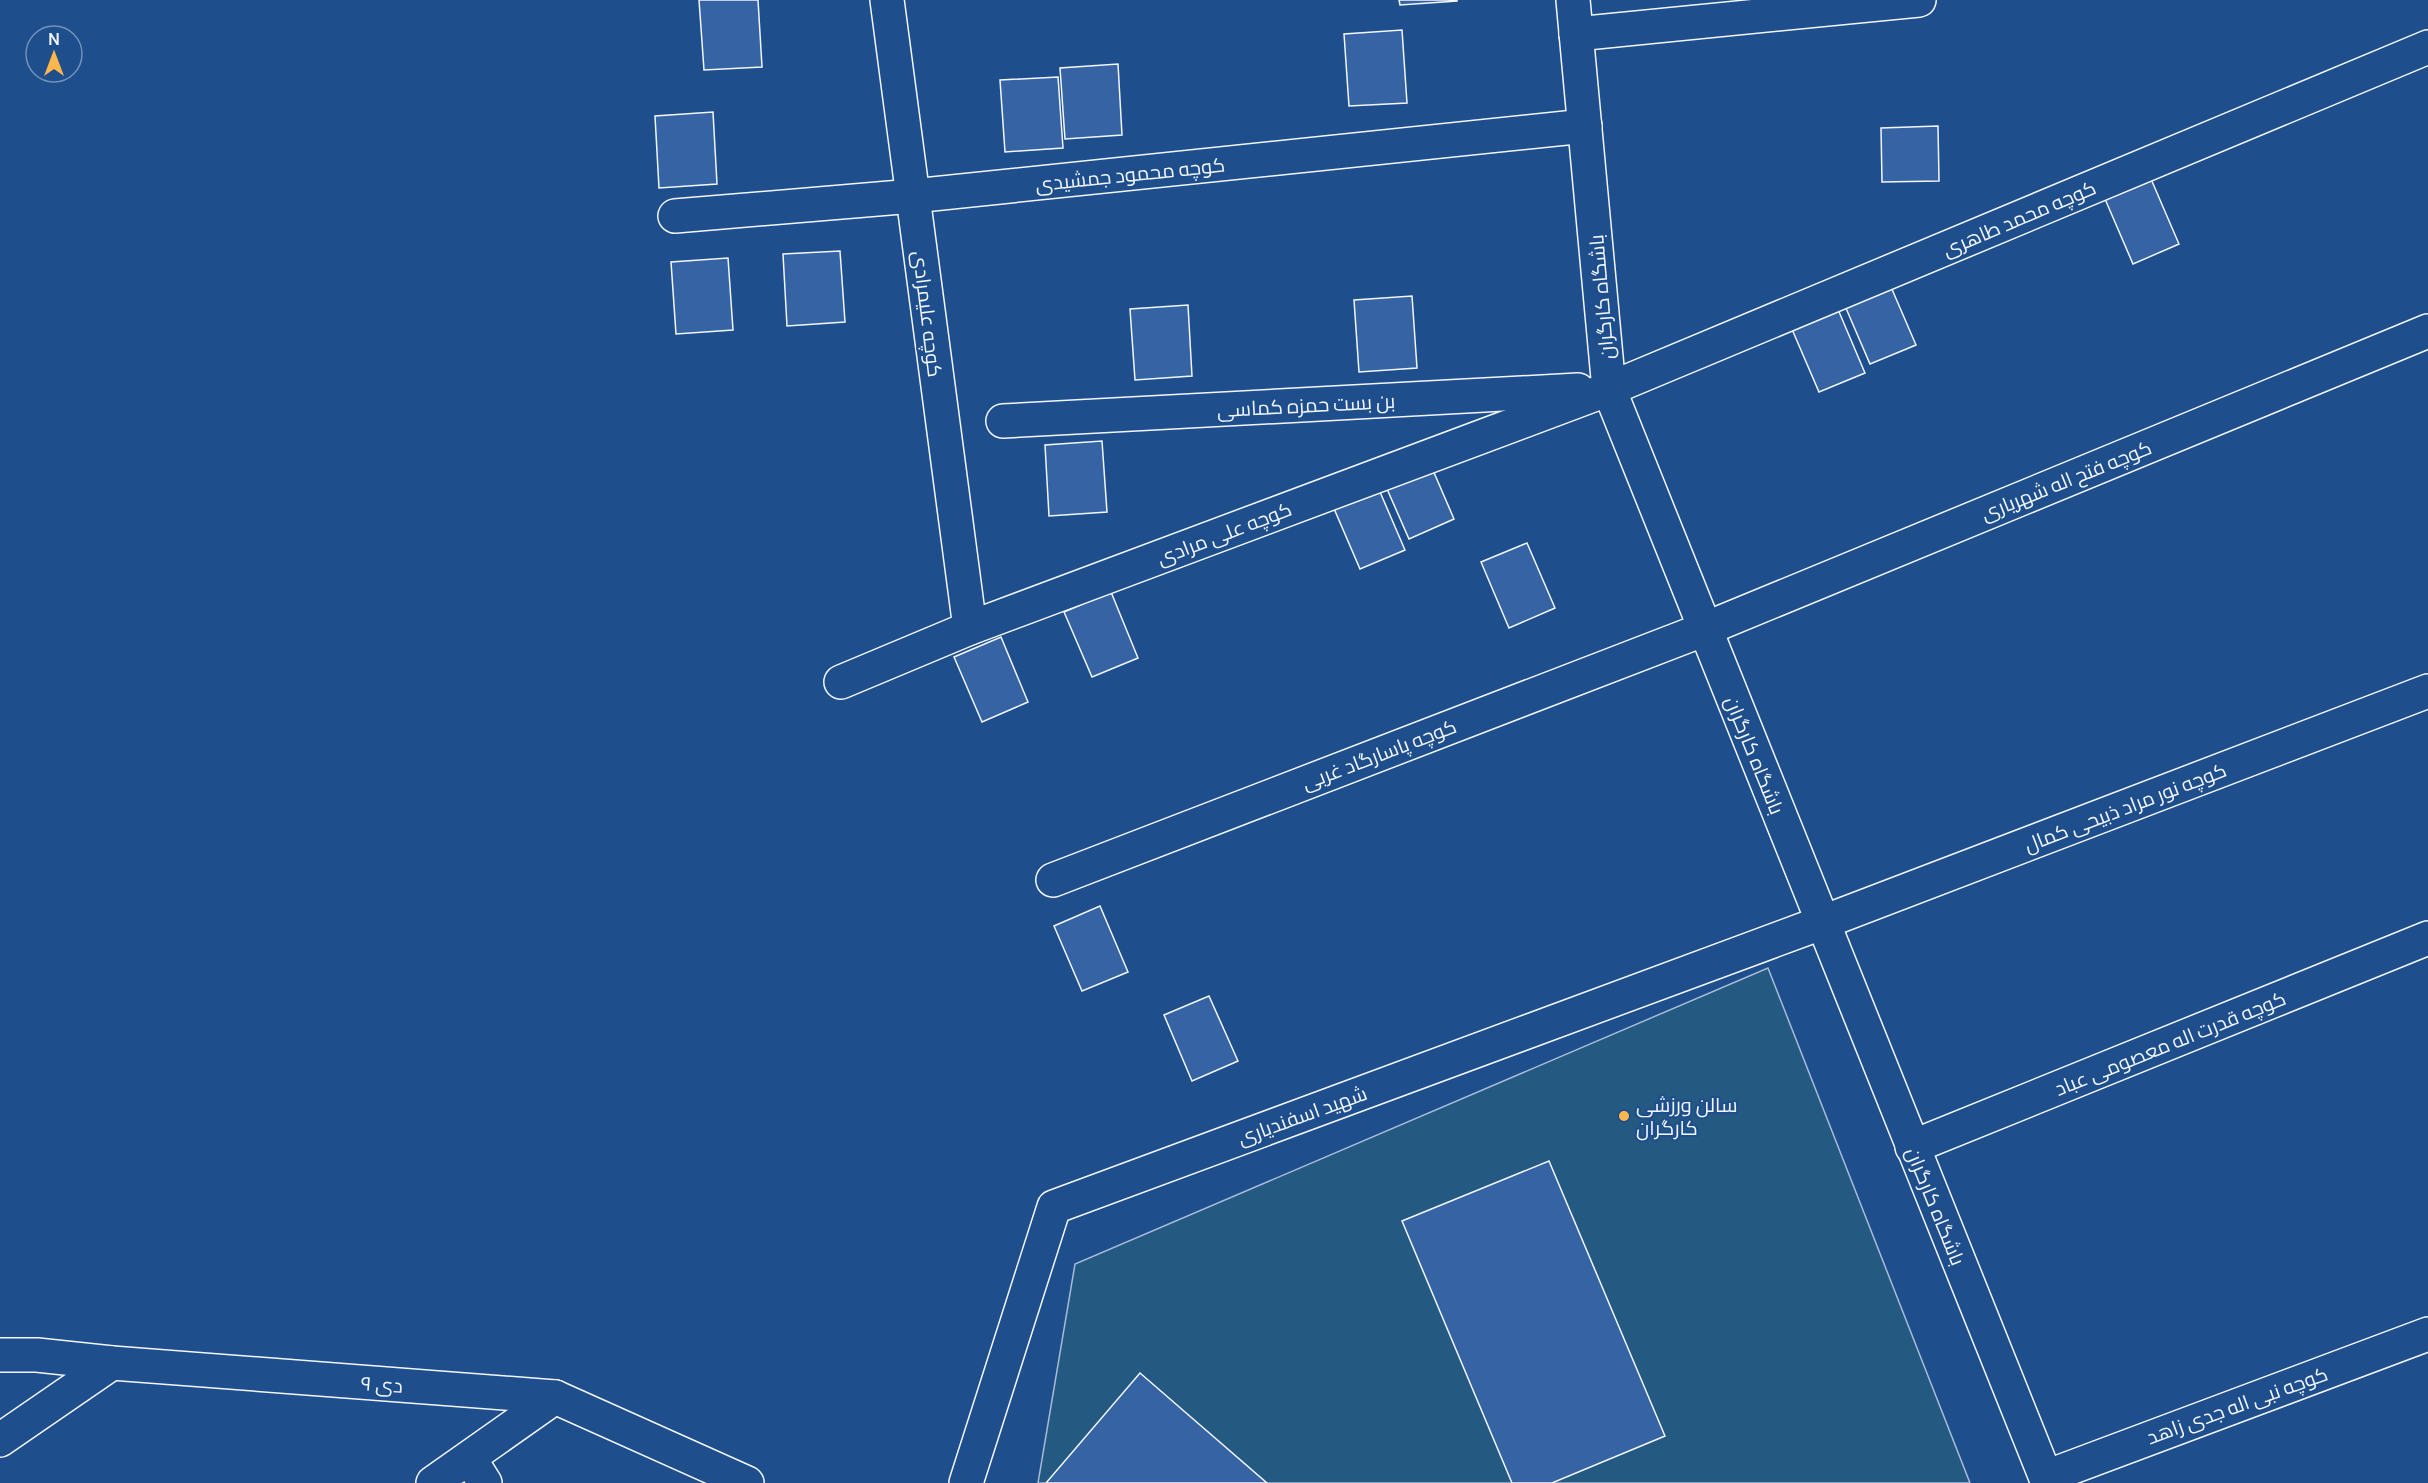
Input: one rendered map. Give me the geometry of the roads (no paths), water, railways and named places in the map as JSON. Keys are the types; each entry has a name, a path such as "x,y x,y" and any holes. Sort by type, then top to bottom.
{"street":[{"name":"کوچه علیمرادی","path":"887,0 970,628"},
{"name":"باشگاه کارگران","path":"1573,0 1610,389 1821,923 2047,1480"},
{"path":"1576,34 1919,0"},
{"name":"کوچه محمد طاهری","path":"1610,389 2428,47"},
{"name":"کوچه محمود جمشیدی","path":"675,216 913,196 1585,126"},
{"name":"کوچه فتح اله شهریاری","path":"1705,629 2428,331"},
{"name":"بن بست حمزه کماسی","path":"1003,422 1610,389"},
{"name":"کوچه علی مرادی","path":"841,682 970,628 1610,389"},
{"name":"کوچه پاسارگاد غربی","path":"1053,880 1705,629"},
{"name":"کوچه نور مراد ذبیحی کمال","path":"1821,923 2428,691"},
{"name":"شهید اسفندیاری","path":"966,1483 1054,1207 1821,923"},
{"name":"کوچه قدرت اله معصومی عباد","path":"1912,1147 2428,938"},
{"name":"کوچه نبی اله جدی زاهد","path":"2047,1480 2428,1334"},
{"name":"۹ دی","path":"0,1355 37,1355 112,1363 555,1397 747,1483"},
{"path":"0,1440 112,1363"},
{"path":"434,1483 478,1471 555,1397"}],"place":[{"name":"سالن ورزشی کارگران","path":"1624,1116"}]}
